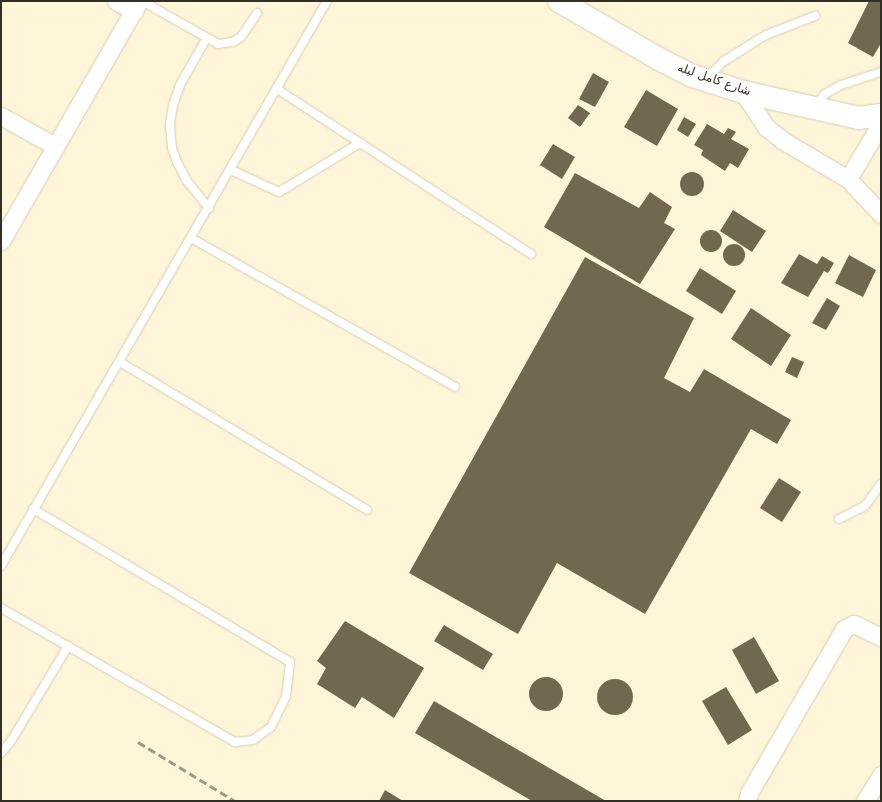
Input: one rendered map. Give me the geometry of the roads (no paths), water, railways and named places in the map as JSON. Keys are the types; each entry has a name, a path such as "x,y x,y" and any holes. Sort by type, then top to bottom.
{"street":[{"path":"1,241 139,4 116,1"},
{"name":"شارع كامل ليله","path":"559,1 659,59 704,80 743,92 880,124"},
{"path":"743,92 753,111 782,140 848,179 881,214"},
{"path":"1,116 55,146"},
{"path":"848,179 880,124"},
{"path":"747,801 749,793 841,633 848,625 862,626 881,637"},
{"path":"865,801 881,775"}],"lane":[{"path":"1,566 192,238 327,1"},
{"path":"139,4 218,44 234,42 241,37 257,13"},
{"path":"704,80 724,61 766,34 815,16"},
{"path":"206,39 180,85 173,105 170,125 172,148 177,162 187,181 209,208"},
{"path":"813,108 825,94 841,85 881,72"},
{"path":"277,89 531,254"},
{"path":"231,170 279,192 360,143"},
{"path":"192,238 455,387"},
{"path":"120,362 367,510"},
{"path":"839,520 865,506 881,484"},
{"path":"1,608 235,742 253,740 271,727 286,696 290,662 33,509"},
{"path":"1,753 11,741 68,646"}],"railway":[{"path":"138,742 235,801"}]}
